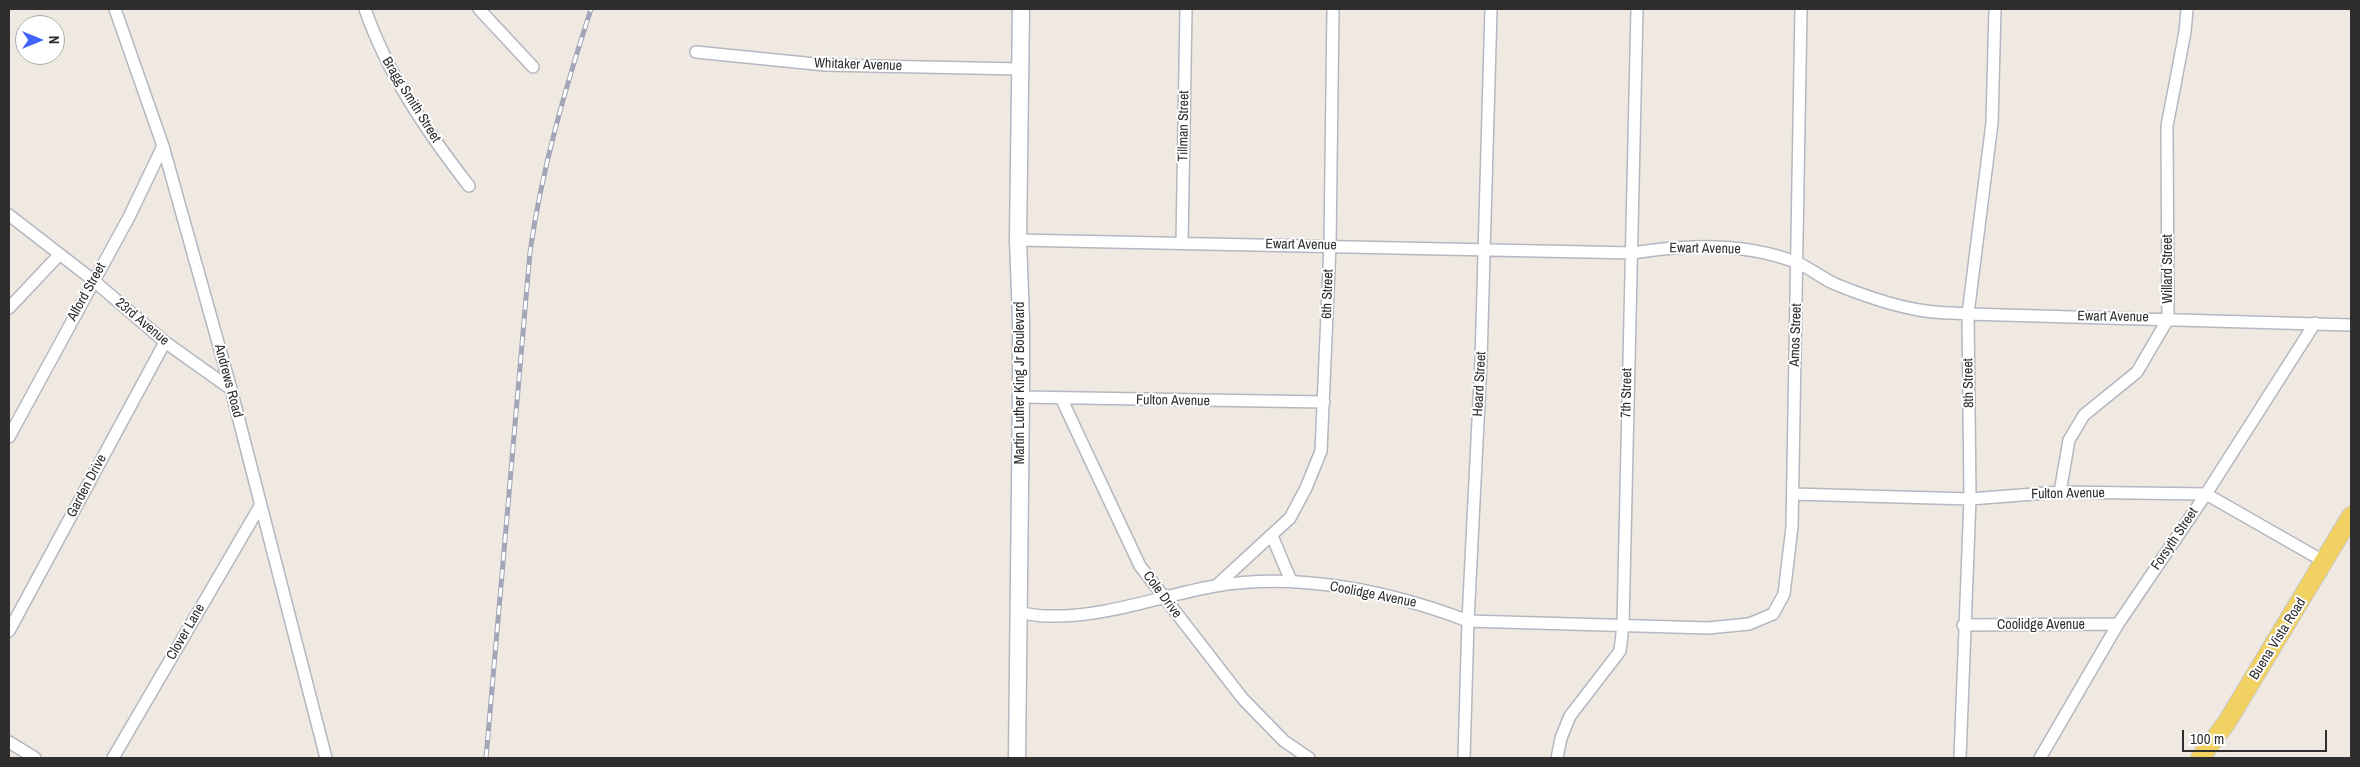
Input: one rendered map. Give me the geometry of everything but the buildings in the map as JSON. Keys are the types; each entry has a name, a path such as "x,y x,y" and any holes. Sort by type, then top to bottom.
{"main road":[{"name":"Martin Luther King Jr Boulevard","path":"1017,758 1017,612 1021,397 1018,240 1021,9"},
{"name":"Buena Vista Road","path":"2200,758 2226,722 2325,562 2351,516"}],"street":[{"name":"Andrews Road","path":"115,9 163,146 230,389 326,758"},
{"name":"Bragg Smith Street","path":"365,9 377,44 404,92 444,154 470,186"},
{"path":"479,9 533,67"},
{"name":"Tillman Street","path":"1182,243 1186,9"},
{"name":"6th Street","path":"1216,586 1290,518 1306,488 1320,451 1324,402 1330,246 1333,9"},
{"name":"Heard Street","path":"1464,758 1468,621 1485,249 1491,9"},
{"name":"7th Street","path":"1558,758 1561,738 1570,716 1620,651 1623,625 1638,9"},
{"name":"Amos Street","path":"1730,626 1749,624 1773,614 1784,594 1790,556 1798,263 1801,9"},
{"name":"8th Street","path":"1960,758 1963,625 1970,499 1968,314 1992,123 1995,9"},
{"name":"Willard Street","path":"2060,492 2069,440 2084,415 2137,372 2168,319 2167,126 2185,32 2187,9"},
{"name":"Whitaker Avenue","path":"696,52 825,65 1020,69"},
{"name":"Alford Street","path":"9,437 129,217 163,146"},
{"name":"23rd Avenue","path":"9,214 93,280 165,342 230,389"},
{"name":"Ewart Avenue","path":"1018,240 1633,253 1672,246 1706,246 1748,250 1798,263 1833,283 1874,298 1920,310 1968,314 2351,325"},
{"path":"9,308 59,255"},
{"name":"Forsyth Street","path":"2040,758 2118,624 2206,494 2315,323"},
{"name":"Garden Drive","path":"9,631 165,342"},
{"name":"Fulton Avenue","path":"1021,397 1062,400 1324,402"},
{"name":"Cole Drive","path":"1062,400 1090,464 1140,566 1243,699 1284,741 1309,758"},
{"name":"Fulton Avenue","path":"1793,494 1970,499 2060,492 2206,494 2325,562"},
{"name":"Clover Lane","path":"113,758 260,506"},
{"path":"1272,536 1291,581"},
{"name":"Coolidge Avenue","path":"1017,612 1047,616 1091,613 1216,586 1291,581 1386,595 1431,606 1468,621 1708,628 1730,626"},
{"name":"Coolidge Avenue","path":"1963,625 2118,624"},
{"path":"9,742 35,758"}],"railway":[{"path":"486,758 530,252 541,190 555,129 591,9"}]}
